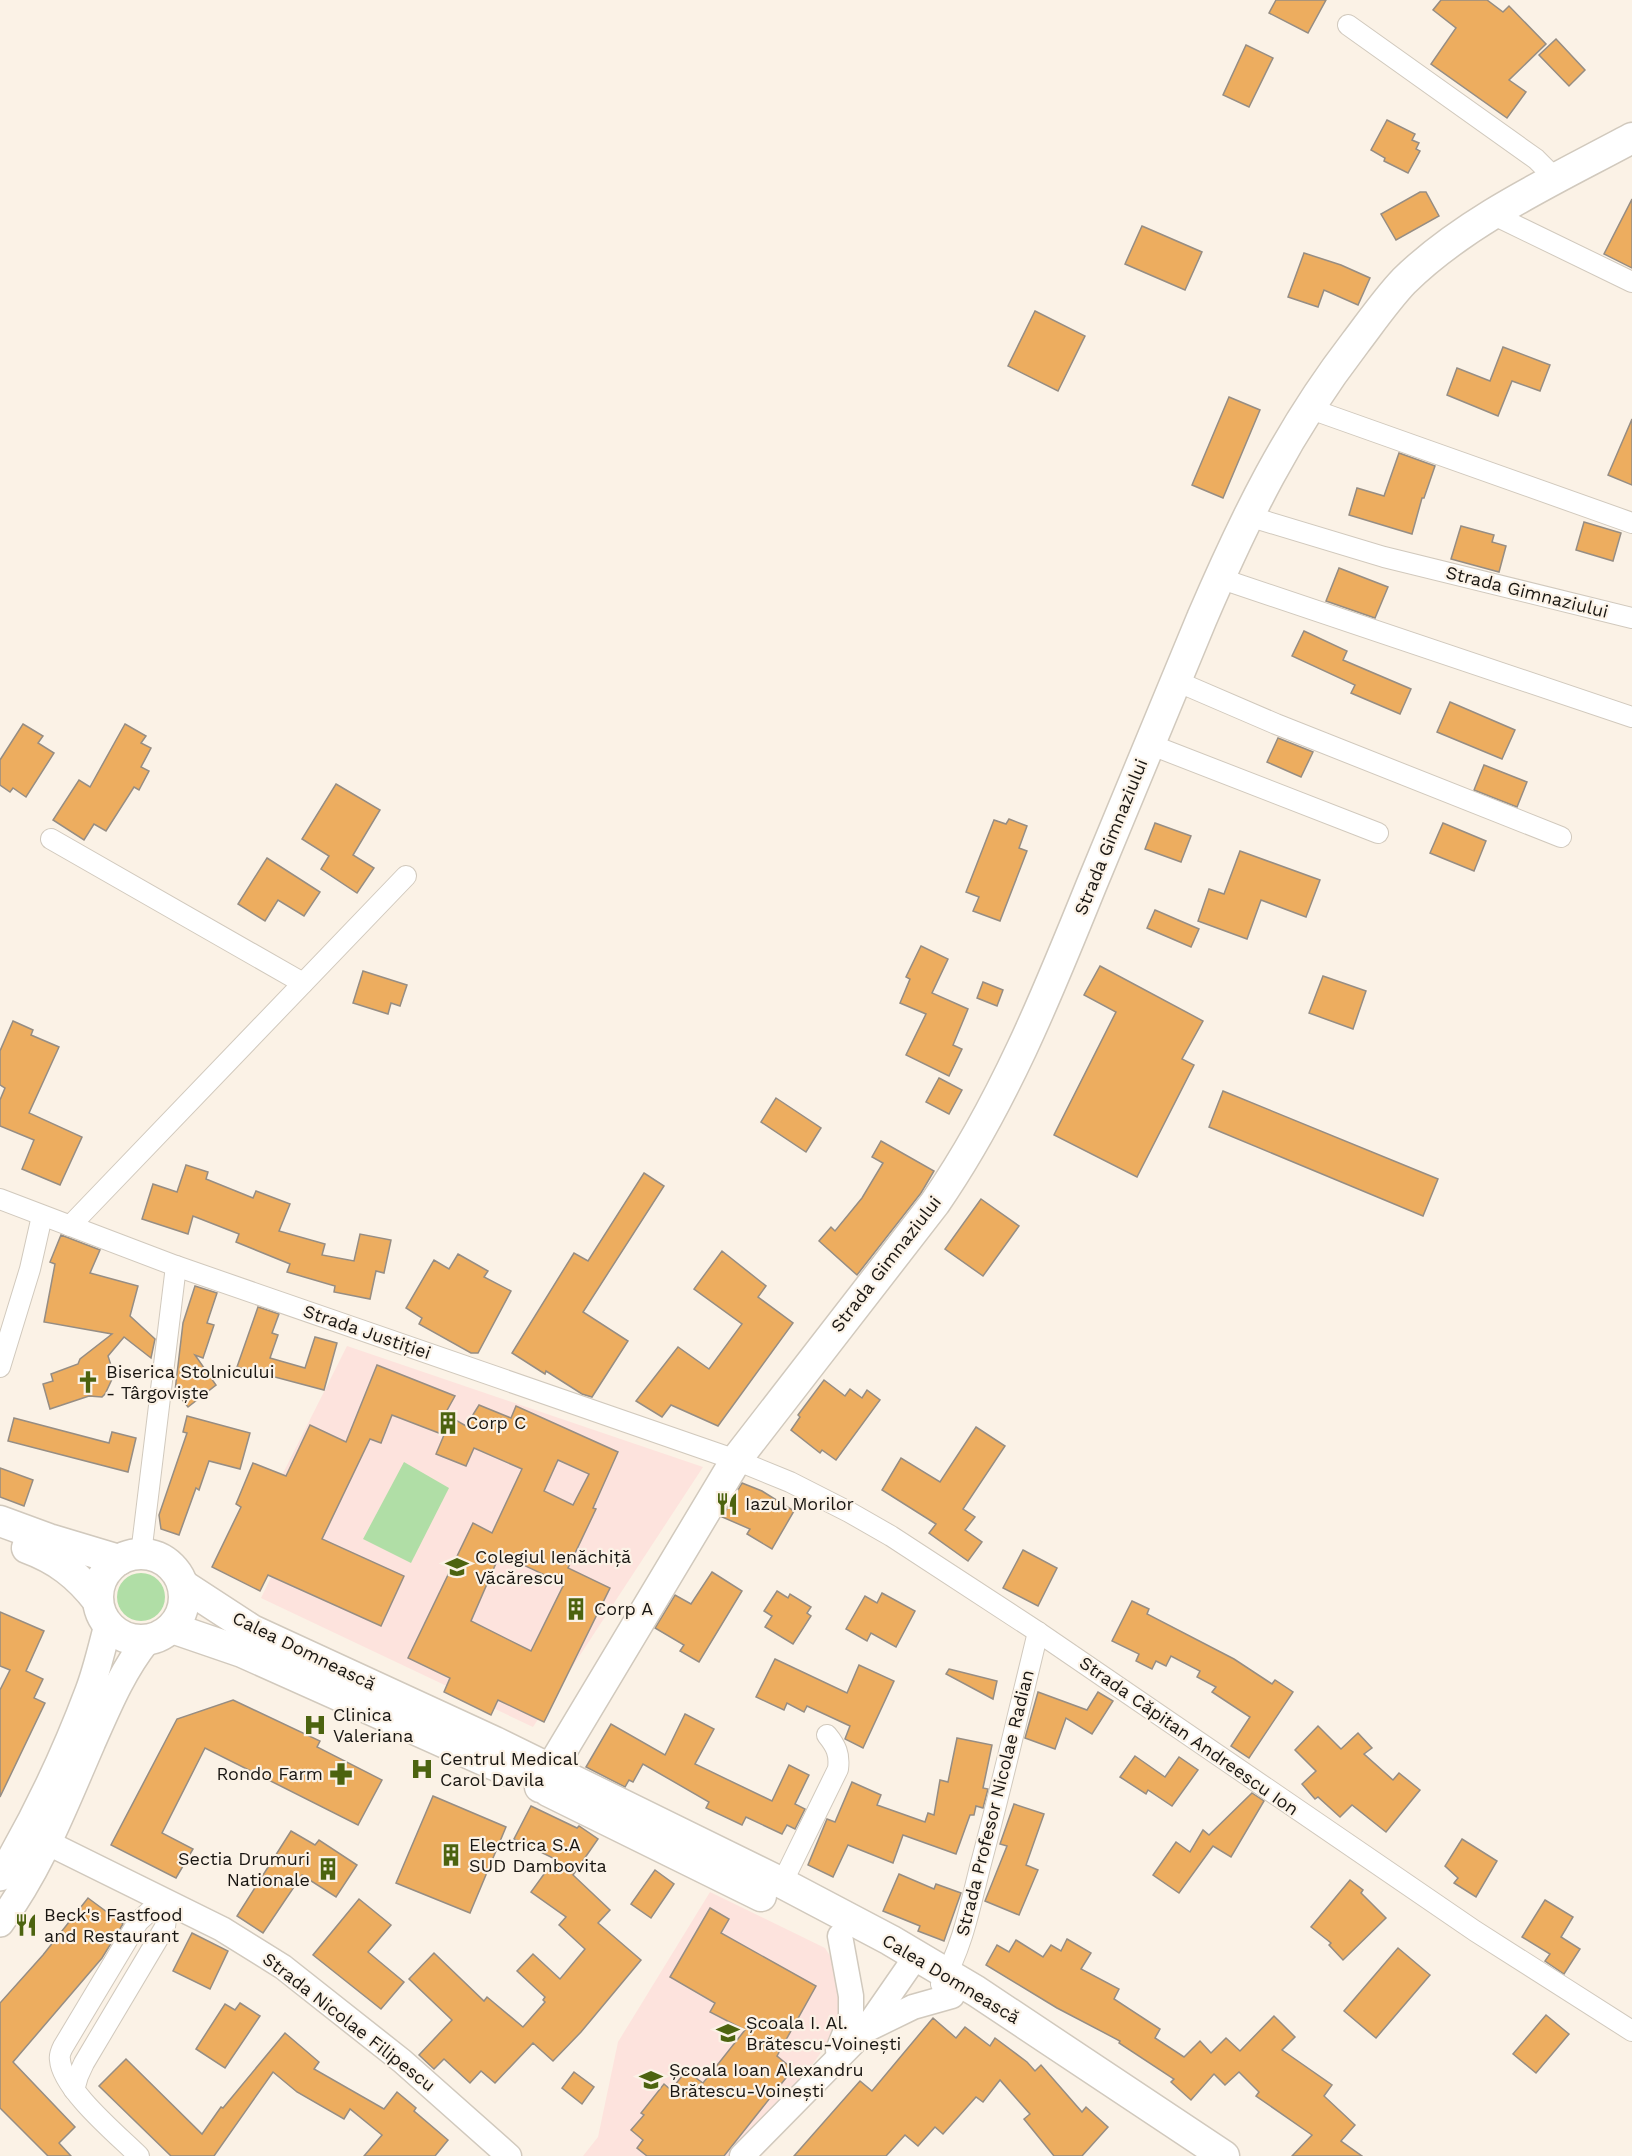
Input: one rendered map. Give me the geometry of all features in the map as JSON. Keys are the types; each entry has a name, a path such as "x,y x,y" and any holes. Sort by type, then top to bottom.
{"main road":[{"name":"Strada Gimnaziului","path":"550,1769 735,1460 934,1203 984,1126 1017,1059 1068,942 1219,578 1275,461 1308,408 1372,320 1405,281 1450,244 1494,214 1632,138"},
{"path":"0,1521 50,1539 130,1557 163,1559 178,1575 183,1585 183,1606 179,1618 130,1661 48,1843 14,1905 0,1923"},
{"path":"0,1538 44,1554 63,1564 83,1582 118,1634 130,1640 159,1634"},
{"path":"0,1877 25,1834 90,1690 103,1613 99,1585 103,1575 109,1566 130,1557"},
{"name":"Calea Domnească","path":"183,1585 252,1630 495,1742 665,1825 777,1892"},
{"name":"Calea Domnească","path":"159,1634 242,1652 486,1760 550,1769 912,1963 1192,2156"},
{"path":"777,1892 840,1936 912,1963"},
{"name":"Calea Domnească","path":"951,1991 1224,2156"}],"street":[{"path":"1348,25 1536,159 1556,179"},
{"path":"1494,214 1632,282"},
{"path":"1308,408 1632,523"},
{"name":"Strada Gimnaziului","path":"1248,516 1384,557 1632,618"},
{"path":"1219,578 1632,717"},
{"path":"1176,681 1276,724 1561,837"},
{"name":"Strada Gimnaziului","path":"1149,744 1378,833"},
{"path":"51,839 303,983"},
{"path":"70,1226 406,876"},
{"name":"Strada Justiției","path":"0,1199 176,1266 735,1460"},
{"path":"0,1367 30,1269 42,1216"},
{"path":"130,1557 176,1266"},
{"name":"Strada Căpitan Andreescu Ion","path":"735,1460 790,1482 891,1536 1038,1632 1446,1911 1632,2031"},
{"name":"Strada Profesor Nicolae Radian","path":"951,1991 1038,1632"},
{"path":"777,1892 838,1769 839,1758 836,1746 827,1735"},
{"name":"Strada Nicolae Filipescu","path":"48,1843 222,1929 283,1966 402,2061 509,2156"},
{"path":"74,2090 84,2062 165,1927 168,1903 151,1910 138,1922 63,2047 59,2058 74,2090 139,2156"},
{"path":"830,2066 851,2018 851,1996 840,1936"},
{"path":"742,2156 863,2033 912,1963"},
{"path":"863,2033 913,2007 951,1991"}],"shaded area":[{"name":"Colegiul Ienăchiță Văcărescu","path":"347,1346 703,1467 533,1727 261,1598 291,1536 260,1519"},
{"name":"Școala I. Al. Brătescu-Voinești","path":"710,1892 825,1948 839,1970 845,1994 837,2023 825,2047 791,2094 731,2156 583,2156 598,2137 618,2042"}],"green space":[{"path":"404,1462 449,1488 411,1563 363,1539"},
{"path":"141,1573 158,1580 165,1597 158,1614 141,1621 124,1614 117,1597 124,1580"}],"building":[{"path":"1276,0 1326,0 1308,33 1269,13"},
{"path":"1441,0 1487,0 1503,12 1509,6 1546,44 1509,80 1526,92 1507,118 1431,64 1456,28 1433,10"},
{"path":"1556,39 1585,70 1569,86 1539,55"},
{"path":"1246,45 1273,58 1249,107 1223,95"},
{"path":"1387,120 1415,134 1412,140 1419,143 1416,149 1420,151 1408,173 1384,161 1385,158 1371,150"},
{"path":"1420,192 1426,192 1439,216 1396,240 1381,214"},
{"path":"1632,199 1632,268 1604,254"},
{"path":"1142,226 1202,252 1185,290 1125,264"},
{"path":"1304,253 1341,265 1370,278 1358,305 1324,290 1318,307 1288,297"},
{"path":"1035,311 1085,336 1058,391 1008,366"},
{"path":"1503,347 1550,365 1540,391 1512,381 1498,416 1447,395 1457,368 1490,381"},
{"path":"1229,397 1260,410 1223,498 1192,485"},
{"path":"1632,419 1632,485 1608,475"},
{"path":"1399,453 1435,466 1424,498 1422,498 1412,534 1349,515 1357,488 1384,496"},
{"path":"1584,522 1621,533 1613,561 1576,550"},
{"path":"1461,526 1494,535 1492,542 1506,546 1499,572 1451,559"},
{"path":"1339,568 1388,587 1375,618 1326,601"},
{"path":"1304,631 1347,651 1343,660 1411,689 1400,714 1351,693 1355,685 1292,656"},
{"path":"1450,702 1515,730 1502,759 1437,732"},
{"path":"23,724 43,736 38,743 54,753 26,797 13,788 10,792 0,785 0,760"},
{"path":"125,724 146,736 141,743 151,748 141,767 149,771 139,790 134,787 106,831 94,824 84,840 53,820 79,780 90,787"},
{"path":"1278,738 1313,752 1301,777 1267,762"},
{"path":"1484,765 1527,782 1517,807 1474,790"},
{"path":"336,784 380,810 353,855 374,868 357,893 321,869 329,856 302,839"},
{"path":"1009,819 1027,826 1019,848 1027,851 1000,921 973,911 979,897 966,892 994,820 1006,824"},
{"path":"1155,823 1191,836 1181,862 1145,849"},
{"path":"1443,823 1486,841 1474,871 1430,853"},
{"path":"1240,851 1320,880 1306,917 1261,900 1247,939 1198,921 1209,889 1224,894"},
{"path":"267,858 320,892 304,916 278,900 265,921 238,904"},
{"path":"1155,910 1199,929 1191,947 1147,928"},
{"path":"921,946 948,959 932,993 968,1009 953,1045 962,1049 949,1076 906,1055 926,1014 900,1003 910,979 906,977"},
{"path":"1100,966 1203,1021 1182,1059 1194,1065 1137,1177 1054,1135 1116,1012 1084,995"},
{"path":"363,971 407,985 400,1006 391,1003 388,1014 353,1003"},
{"path":"1323,976 1366,991 1353,1029 1309,1013"},
{"path":"983,982 1003,990 997,1006 977,998"},
{"path":"13,1021 33,1030 31,1035 59,1047 29,1113 82,1137 60,1185 22,1169 34,1140 0,1126 0,1100 5,1088 0,1085 0,1051"},
{"path":"939,1078 962,1090 949,1114 926,1102"},
{"path":"1223,1091 1438,1179 1423,1216 1209,1127"},
{"path":"776,1098 821,1128 806,1152 761,1122"},
{"path":"881,1141 934,1171 921,1193 857,1275 819,1241 831,1227 835,1231 862,1198 883,1163 872,1157"},
{"path":"186,1165 208,1172 206,1179 253,1198 256,1191 290,1204 279,1231 325,1244 322,1255 354,1261 360,1234 391,1240 384,1273 376,1271 370,1299 334,1292 335,1286 287,1272 290,1264 236,1242 239,1234 193,1216 188,1234 142,1219 153,1184 177,1192"},
{"path":"644,1173 664,1186 583,1312 628,1341 592,1397 582,1394 546,1371 545,1374 512,1353 574,1253 588,1261"},
{"path":"981,1199 1019,1226 983,1276 945,1249"},
{"path":"61,1235 100,1250 90,1273 138,1286 130,1316 155,1339 151,1358 124,1337 108,1356 114,1375 102,1397 89,1396 50,1409 43,1384 53,1381 51,1374 78,1364 80,1359 112,1334 44,1322 55,1264 50,1262"},
{"path":"722,1251 766,1286 758,1297 793,1323 718,1426 671,1405 662,1417 636,1401 678,1347 709,1369 742,1324 694,1289"},
{"path":"458,1254 488,1271 484,1277 511,1291 478,1353 471,1353 419,1324 422,1318 406,1308 434,1260 449,1269"},
{"path":"195,1286 217,1293 207,1323 214,1325 203,1358 195,1355 216,1385 188,1407 175,1391 183,1323"},
{"path":"258,1307 279,1314 272,1333 278,1335 270,1358 305,1368 315,1337 337,1343 324,1390 237,1367"},
{"path":"377,1365 455,1396 445,1414 466,1426 479,1405 511,1418 516,1406 618,1452 593,1508 596,1509 568,1568 610,1588 544,1722 498,1700 491,1715 444,1692 450,1678 408,1658 473,1523 492,1533 522,1469 474,1448 466,1466 436,1454 444,1435 392,1415 381,1443 370,1439 322,1539 404,1576 381,1626 268,1575 260,1591 212,1567 241,1507 236,1504 253,1463 286,1476 310,1425 346,1442","holes":["558,1460 589,1474 573,1505 544,1491","500,1554 564,1584 531,1651 471,1621"]},
{"path":"824,1380 845,1396 850,1389 862,1398 867,1390 880,1400 836,1460 822,1450 820,1453 791,1430 800,1417 798,1415"},
{"path":"187,1416 250,1433 240,1469 209,1461 199,1490 196,1488 179,1535 161,1529 159,1515 187,1433 183,1432"},
{"path":"14,1418 109,1443 112,1432 136,1438 128,1472 8,1441"},
{"path":"976,1427 1005,1446 963,1509 975,1517 965,1530 982,1542 968,1561 929,1533 936,1524 882,1490 901,1458 940,1482"},
{"path":"0,1468 33,1480 24,1506 0,1497"},
{"path":"742,1483 762,1491 794,1511 772,1549 747,1534 750,1529 722,1517"},
{"path":"1023,1550 1057,1568 1038,1606 1003,1588"},
{"path":"712,1572 742,1591 699,1662 680,1651 684,1645 655,1628 675,1595 691,1604"},
{"path":"777,1591 788,1598 790,1594 811,1607 807,1613 811,1616 793,1644 765,1627 772,1616 764,1611"},
{"path":"882,1593 915,1611 896,1647 871,1633 867,1641 846,1629 865,1596 877,1603"},
{"path":"1132,1601 1149,1609 1147,1614 1234,1659 1272,1684 1275,1680 1293,1692 1249,1758 1231,1746 1250,1717 1212,1692 1216,1687 1197,1677 1200,1671 1171,1656 1166,1666 1156,1661 1152,1669 1136,1661 1139,1654 1112,1641"},
{"path":"0,1612 44,1631 26,1671 43,1679 34,1698 45,1703 0,1797 0,1690 10,1670 0,1666"},
{"path":"775,1659 847,1693 859,1665 894,1681 863,1748 845,1739 850,1726 807,1706 804,1712 787,1703 784,1710 756,1697"},
{"path":"949,1669 997,1681 993,1699 946,1674"},
{"path":"1038,1692 1087,1710 1098,1692 1113,1701 1092,1734 1066,1718 1055,1749 1025,1738"},
{"path":"233,1700 320,1741 317,1747 382,1780 358,1825 205,1748 162,1833 193,1849 176,1878 111,1845 177,1719"},
{"path":"685,1714 714,1729 695,1764 772,1801 789,1765 809,1775 795,1804 805,1809 795,1829 787,1825 782,1834 746,1817 742,1825 706,1808 709,1802 643,1764 633,1782 629,1780 625,1787 586,1767 611,1724 665,1755"},
{"path":"1318,1726 1341,1749 1358,1733 1372,1748 1364,1754 1393,1780 1399,1773 1420,1790 1386,1832 1352,1805 1340,1817 1318,1797 1315,1799 1302,1784 1316,1771 1295,1750"},
{"path":"957,1738 992,1745 983,1788 988,1789 983,1808 976,1806 974,1815 970,1815 956,1854 903,1835 893,1863 848,1845 833,1877 808,1865 827,1819 835,1822 852,1782 881,1795 877,1805 925,1822 928,1813 934,1815 940,1780 948,1782"},
{"path":"1135,1756 1165,1777 1179,1757 1198,1770 1172,1806 1148,1790 1146,1794 1120,1777"},
{"path":"1252,1793 1264,1801 1231,1857 1213,1846 1179,1893 1153,1875 1176,1842 1190,1852 1203,1830 1209,1835"},
{"name":"Electrica S.A SUD Dambovita","path":"433,1796 506,1827 470,1913 396,1883"},
{"path":"1014,1804 1044,1814 1026,1865 1038,1870 1019,1915 985,1901 1007,1846 1000,1844"},
{"path":"531,1806 577,1828 579,1826 598,1839 573,1875 610,1910 598,1923 641,1960 581,2032 553,2061 533,2043 495,2083 481,2071 470,2083 444,2059 434,2069 419,2055 452,2020 409,1979 434,1953 484,2001 487,1997 523,2027 545,2002 543,2000 545,1997 517,1971 533,1954 560,1979 585,1949 559,1925 566,1917 531,1892 555,1859 514,1839"},
{"path":"291,1831 315,1845 319,1840 357,1865 336,1897 302,1875 263,1933 237,1916"},
{"path":"1462,1839 1497,1861 1476,1897 1454,1883 1458,1878 1445,1866"},
{"path":"655,1870 674,1884 651,1918 631,1904"},
{"path":"899,1874 934,1889 936,1884 961,1893 944,1941 918,1931 920,1926 883,1911"},
{"path":"1350,1880 1363,1890 1361,1893 1386,1918 1343,1960 1329,1945 1331,1943 1311,1927"},
{"path":"88,1898 123,1924 102,1958 13,2062 75,2127 59,2143 71,2156 48,2156 0,2108 0,2003 43,1955"},
{"path":"359,1899 391,1925 368,1952 404,1982 381,2009 313,1955"},
{"path":"1545,1900 1573,1917 1561,1937 1580,1949 1564,1974 1545,1961 1550,1954 1522,1937"},
{"path":"710,1908 729,1919 721,1933 816,1986 777,2056 793,2069 724,2156 647,2156 637,2148 643,2140 631,2130 644,2115 641,2113 664,2084 671,2090 686,2071 703,2083 745,2030 710,2012 715,2003 670,1977"},
{"path":"192,1933 228,1951 210,1989 173,1971"},
{"path":"1067,1939 1091,1953 1081,1969 1119,1989 1114,1999 1160,2029 1155,2038 1184,2057 1200,2041 1211,2053 1226,2038 1240,2051 1274,2016 1295,2037 1282,2050 1332,2085 1324,2096 1355,2125 1341,2141 1362,2156 1292,2156 1312,2135 1256,2096 1259,2092 1239,2072 1225,2085 1214,2074 1191,2100 1171,2082 1174,2079 1119,2043 1120,2041 1057,2008 986,1965 997,1945 1009,1952 1016,1940 1043,1957 1051,1945 1061,1951"},
{"path":"1398,1948 1430,1975 1376,2038 1344,2011"},
{"path":"240,2003 260,2016 225,2068 196,2049 225,2004 235,2010"},
{"path":"1546,2015 1569,2034 1536,2073 1513,2054"},
{"path":"933,2018 956,2038 965,2027 990,2046 995,2038 1027,2062 1035,2071 1041,2065 1082,2112 1086,2107 1108,2127 1082,2156 1054,2156 1024,2119 1030,2114 1000,2080 983,2102 976,2097 943,2134 935,2127 918,2146 905,2135 886,2156 794,2156 860,2081 872,2091"},
{"path":"285,2033 319,2062 314,2069 384,2109 397,2092 416,2108 414,2111 448,2140 435,2156 364,2156 382,2135 350,2109 344,2119 297,2092 273,2072 214,2156 171,2156 99,2086 126,2059 202,2134 221,2107 223,2108"},
{"path":"574,2072 594,2087 582,2104 562,2088"}],"place":[{"name":"Biserica Stolnicului - Târgoviște","path":"88,1382"},
{"name":"Corp C","path":"448,1423"},
{"name":"Iazul Morilor","path":"727,1504"},
{"name":"Colegiul Ienăchiță Văcărescu","path":"457,1567"},
{"name":"Corp A","path":"576,1609"},
{"name":"Clinica Valeriana","path":"315,1725"},
{"name":"Centrul Medical Carol Davila","path":"422,1769"},
{"name":"Rondo Farm","path":"341,1774"},
{"name":"Electrica S.A SUD Dambovita","path":"451,1855"},
{"name":"Sectia Drumuri Nationale","path":"328,1869"},
{"name":"Beck's Fastfood and Restaurant","path":"26,1925"},
{"name":"Școala I. Al. Brătescu-Voinești","path":"728,2033"},
{"name":"Școala Ioan Alexandru Brătescu-Voinești","path":"651,2080"}]}
